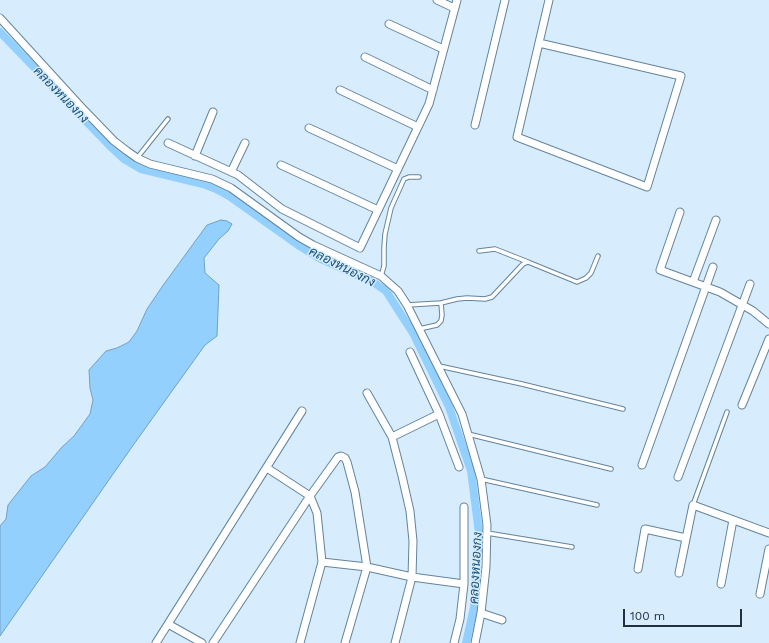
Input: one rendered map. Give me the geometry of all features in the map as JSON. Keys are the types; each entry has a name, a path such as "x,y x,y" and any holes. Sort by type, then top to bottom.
{"street":[{"path":"437,0 454,8"},
{"path":"168,143 238,175 282,209 360,248 429,104 457,0"},
{"path":"475,125 504,0"},
{"path":"539,43 681,76 647,187 517,137 539,43 550,0"},
{"path":"0,18 114,141 137,158 150,164 212,179 231,188 299,237 313,245 381,276 398,291 407,305 462,414 481,479 487,525 486,567 481,613 475,643"},
{"path":"389,24 444,49"},
{"path":"365,57 433,90"},
{"path":"340,90 418,127"},
{"path":"195,156 213,112"},
{"path":"309,128 398,169"},
{"path":"231,172 245,143"},
{"path":"281,165 378,210"},
{"path":"680,212 660,270 720,292 753,311 769,324"},
{"path":"693,282 716,220"},
{"path":"642,465 713,267"},
{"path":"678,477 750,284"},
{"path":"742,405 769,339"},
{"path":"410,352 439,414 459,467"},
{"path":"367,393 392,437 410,511 413,541 412,577 395,643"},
{"path":"156,643 302,411"},
{"path":"392,437 439,414"},
{"path":"213,643 310,496 338,457 341,456 345,458 351,474 367,567 346,643"},
{"path":"267,468 310,496 317,513 322,562 300,643"},
{"path":"679,573 693,505 769,532"},
{"path":"454,643 460,619 464,584 464,507"},
{"path":"721,584 732,520"},
{"path":"638,569 645,529 686,538"},
{"path":"760,594 769,549"},
{"path":"322,562 367,567 412,577 464,584"},
{"path":"481,613 502,620"},
{"path":"168,624 202,643"}],"lane":[{"path":"137,158 168,119"},
{"path":"381,276 384,266 385,234 392,208 404,179 409,176 419,177"},
{"path":"478,251 495,248 577,282 586,278 591,273 598,256"},
{"path":"407,305 441,303 467,298 485,299 492,297 523,264 528,262"},
{"path":"419,329 437,325 441,321 441,303"},
{"path":"438,366 522,384 623,409"},
{"path":"693,505 727,412"},
{"path":"467,434 611,469"},
{"path":"481,479 597,506"},
{"path":"487,533 572,547"}],"water":[{"path":"221,220 232,224 228,231 219,239 204,258 205,273 219,285 217,336 205,345 0,636 0,526 6,519 8,505 31,476 45,467 62,447 74,436 90,414 93,400 90,388 89,370 106,351 117,348 129,342 137,331 147,309 207,225"}],"waterway":[{"name":"คลองหนองกง","path":"0,32 124,159 141,169 203,184 216,189 229,196 298,245 321,259 373,282 386,291 413,333 449,407 471,471 479,533 474,607 466,643"}]}
